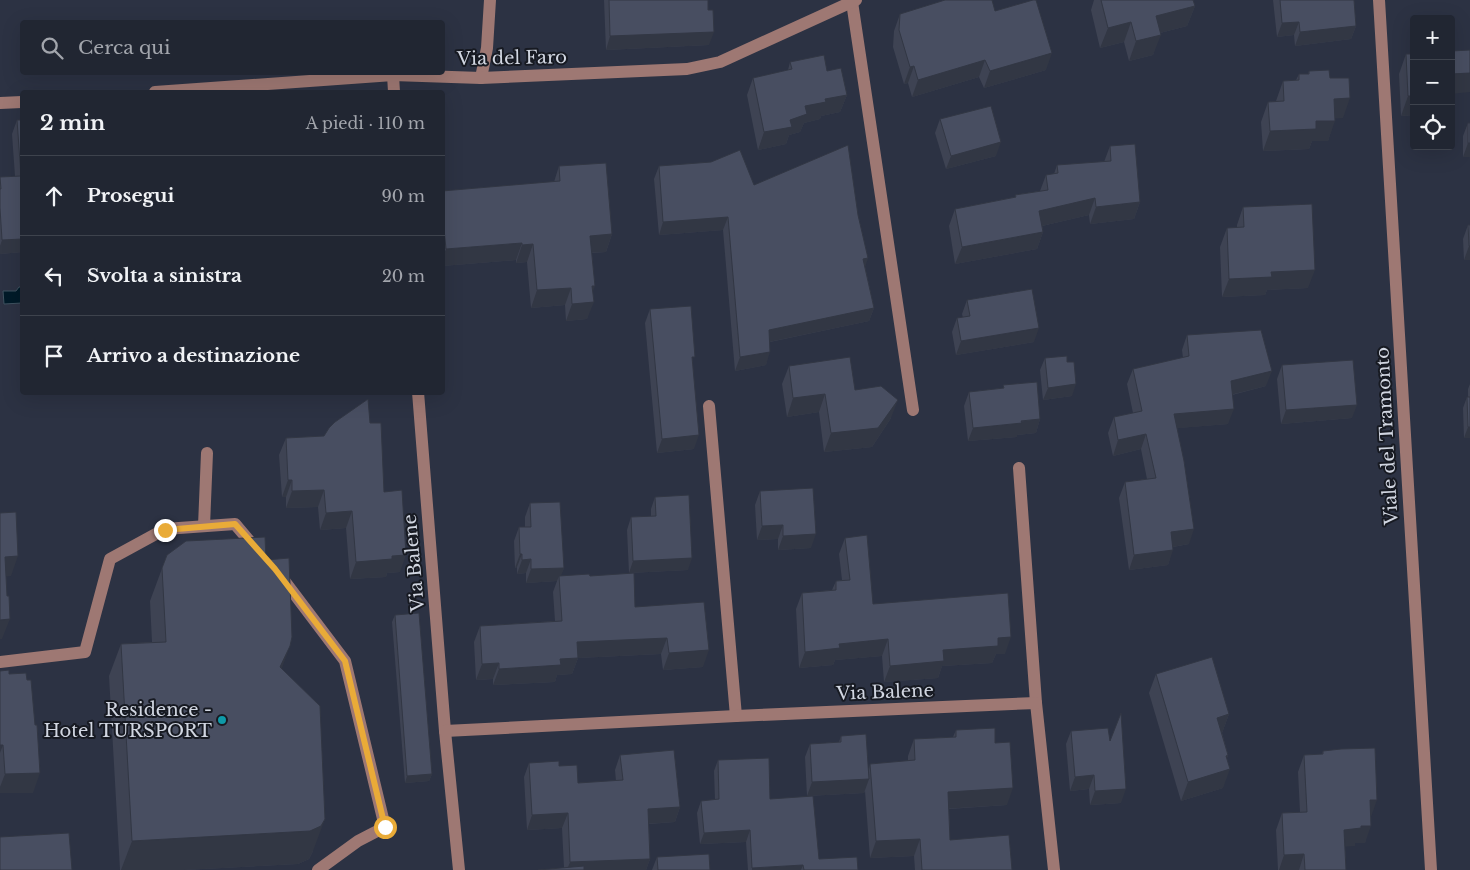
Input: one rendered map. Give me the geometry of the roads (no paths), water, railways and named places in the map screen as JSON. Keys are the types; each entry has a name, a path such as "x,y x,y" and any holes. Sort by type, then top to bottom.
{"street":[{"path":"481,78 487,48 490,0"},
{"name":"Viale del Tramonto","path":"1379,0 1431,870"},
{"path":"854,1 913,410"},
{"name":"Via del Faro","path":"183,90 393,75 481,78 687,69 720,62 854,1"},
{"path":"393,75 394,90"},
{"path":"0,104 20,102"},
{"name":"Via Balene","path":"418,395 445,731 459,870"},
{"path":"709,406 736,716"},
{"path":"204,526 207,453"},
{"path":"1019,468 1036,703 1054,870"},
{"path":"0,662 85,652 110,559 165,530 235,524 275,569 345,661 385,827 358,841 318,870"},
{"name":"Via Balene","path":"445,731 1036,703"}],"water":[{"path":"20,287 20,303 4,304 3,291 16,291"}],"place":[{"name":"Residence - Hotel TURSPORT","path":"222,720"}]}
